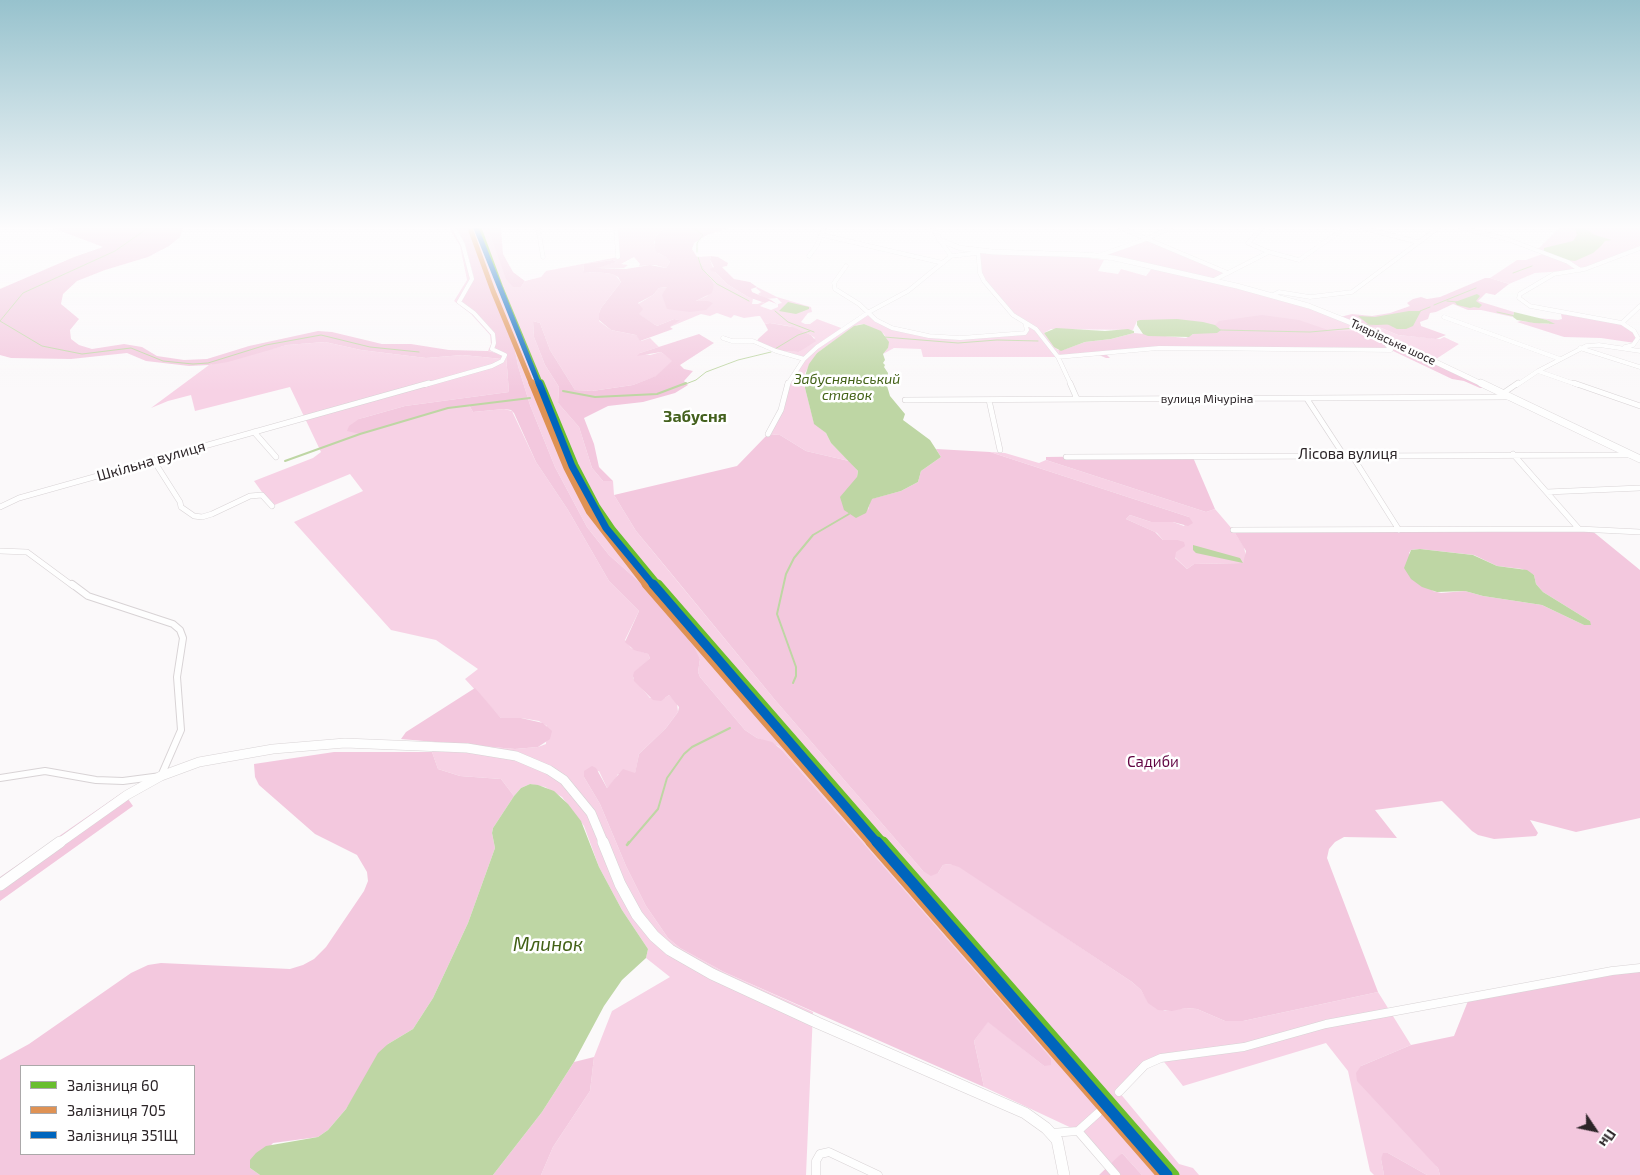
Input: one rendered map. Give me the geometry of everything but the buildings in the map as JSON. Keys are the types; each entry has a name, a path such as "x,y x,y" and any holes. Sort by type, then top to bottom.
{"main road":[{"name":"Тиврівське шосе","path":"1225,283 1273,295 1323,311 1379,335 1640,459"},
{"path":"0,885 128,795 161,776 199,762 250,753 345,743 467,748 499,753 530,761 557,775 583,802 590,813 631,905 649,931 670,950 712,974 800,1015 1024,1113 1051,1133 1060,1148 1064,1175"}],"street":[{"name":"Шкільна вулиця","path":"3,505 18,498 492,366 504,359 505,355 492,349 494,343 493,334 474,313 459,302 470,283"},
{"path":"834,283 835,289 859,304 876,320 892,328 946,338 1024,333 1027,330 1025,323"},
{"path":"768,434 781,410 786,388 804,359 818,347 869,312 908,292 919,283"},
{"path":"986,283 1013,314 1036,329 1058,357 1076,399"},
{"path":"1273,295 1282,292 1310,297 1352,292 1364,283"},
{"path":"1539,283 1520,294 1519,298 1530,306 1622,323 1634,331 1638,338 1633,344 1620,348"},
{"path":"1622,323 1640,306"},
{"path":"1444,317 1560,359"},
{"path":"1058,357 1159,348 1391,350 1379,335"},
{"path":"723,338 732,341 753,341 782,353 804,359"},
{"path":"1502,394 1538,371 1580,348 1592,345 1640,351"},
{"path":"1580,348 1640,367"},
{"path":"1538,371 1640,406"},
{"name":"вулиця Мічуріна","path":"904,400 1509,397"},
{"path":"1307,399 1343,454"},
{"path":"989,400 1000,450"},
{"path":"254,432 276,457"},
{"name":"Лісова вулиця","path":"1066,457 1343,454 1630,455"},
{"path":"1351,454 1399,530"},
{"path":"1513,454 1579,529"},
{"path":"154,461 180,502 181,507 194,516 202,517 212,514 250,496 262,495 272,506"},
{"path":"1547,492 1640,488"},
{"path":"1233,530 1579,529 1640,532"},
{"path":"0,552 27,552 88,596 173,624 180,630 183,638 177,677 182,730 161,776 123,781 96,780 63,773 40,771 0,778"},
{"path":"1119,1092 1145,1065 1161,1058 1244,1047 1345,1020 1612,971 1640,968"},
{"path":"1051,1133 1078,1131 1098,1113"},
{"path":"1078,1131 1116,1175"},
{"path":"816,1175 816,1161 820,1154 829,1152 878,1175"}],"shaded area":[{"path":"465,283 472,283 475,312 506,355 509,392 405,406 359,419 469,405 473,412 504,409 512,411 536,462 568,510 609,581 639,611 625,640 631,648 648,654 650,658 635,672 633,678 650,698 665,698 669,695 677,703 678,712 666,728 639,754 635,774 618,774 607,788 599,771 584,777 600,804 626,866 646,906 668,938 680,948 724,972 813,1012 806,1175 541,1175 553,1147 590,1091 594,1057 612,1011 670,977 646,958 648,949 622,910 599,867 584,826 562,797 545,787 530,784 521,788 514,796 501,779 460,776 438,769 432,752 436,742 515,749 538,747 546,744 547,726 539,721 521,718 501,718 465,679 478,669 436,640 391,630 294,522 363,491 350,474 272,506 254,481 313,458 321,452 290,387 195,411 191,395 151,408 209,365 287,345 325,342 361,350 426,358 463,355 502,359 501,354 488,351 491,344 490,335 471,314 454,301"},
{"path":"489,283 519,283 521,287 524,283 620,283 601,308 599,321 611,330 636,335 641,341 650,338 659,347 640,353 650,355 661,352 673,361 657,376 633,385 592,391 575,390 550,350 540,323 533,321 534,337 545,365 559,387 558,403 579,427 592,468 603,481 613,481 614,495 636,531 775,700 923,871 938,873 943,865 959,866 1132,982 1141,990 1149,1003 1165,1011 1186,1008 1197,1009 1225,1021 1243,1021 1378,992 1411,1045 1361,1066 1438,1168 1440,1175 1427,1175 1388,1153 1381,1159 1384,1175 1374,1175 1370,1171 1348,1071 1326,1043 1183,1086 1161,1058 1150,1062 1119,1092 1179,1164 1193,1168 1199,1175 1142,1175 1122,1153 1111,1168 1078,1131 984,1087 974,1041 988,1021 1044,1066 1051,1058 782,750 778,746 757,738 745,730 700,677 698,672 700,659 644,586 609,555 587,527 555,467 530,405 518,366 512,335"},
{"path":"713,283 726,283 748,297 756,299 753,299 752,304 762,302 765,303 760,306 771,310 782,303 777,298 766,299 758,294 761,292 757,287 777,297 811,307 812,312 808,313 801,322 805,324 810,324 817,319 844,329 869,312 871,316 892,328 954,338 1026,332 1025,323 1018,318 987,283 1225,283 1273,295 1364,328 1379,327 1398,335 1440,339 1444,337 1459,344 1433,361 1363,334 1298,336 1209,333 1212,332 1137,321 1133,330 1051,329 1044,333 1058,350 1060,356 1058,357 923,357 921,349 894,348 883,354 888,348 888,342 884,334 864,324 857,325 817,353 805,373 805,388 814,423 826,433 831,443 849,461 806,451 780,435 768,434 781,410 786,387 804,359 776,351 799,352 815,338 811,335 789,326 765,324 760,316 744,318 734,315 731,318 717,313 710,316 701,314 670,327 679,320 674,319 657,326 638,314 638,304 653,295 659,288 668,287 696,301 707,296"},
{"path":"990,452 1005,453 1039,463 1046,460 1206,512 1215,509 1233,530 1244,547 1246,557 1243,563 1194,564 1187,569 1159,542 1182,541 1163,540 1157,533 1126,519 1130,515 1151,522 1173,522 1184,526 1189,517"}],"green space":[{"path":"14,283 75,283 63,294 61,304 79,319 70,330 71,339 79,345 92,349 124,344 142,347 157,356 184,360 207,359 249,346 318,331 332,332 382,344 411,344 449,350 488,351 503,355 502,359 463,355 426,358 361,350 325,342 287,345 228,362 209,365 189,366 146,361 127,353 71,359 11,358 0,355 0,289"},
{"path":"472,283 489,283 512,335 518,366 530,405 555,467 587,527 609,555 644,586 694,647 700,659 698,672 700,677 745,730 757,738 772,742 782,750 1051,1058 1051,1065 1044,1066 988,1022 974,1041 984,1087 724,972 680,948 668,938 646,906 626,866 600,804 584,777 584,771 592,766 596,768 607,788 623,769 635,773 639,754 666,728 678,712 679,707 669,695 661,701 653,700 634,681 634,672 650,658 648,654 634,650 625,642 639,611 609,581 568,510 536,462 514,413 511,410 504,409 473,412 469,405 448,408 360,434 347,431 349,426 359,419 405,406 509,392 506,355 494,349 494,334 461,300"},
{"path":"509,283 524,283 521,287 513,287"},
{"path":"620,283 714,284 712,293 696,301 713,303 706,310 690,312 667,309 662,295 667,287 659,288 653,295 638,303 643,309 639,314 657,326 674,319 680,320 670,327 673,329 640,341 636,335 611,330 599,320 601,308"},
{"path":"726,283 751,283 757,287 751,289 752,292 777,304 769,301 765,303 748,297"},
{"path":"1474,283 1505,283 1509,284 1495,295 1486,293 1478,301 1514,312 1513,317 1481,310 1468,310 1453,304 1430,313 1428,319 1420,322 1421,326 1446,335 1436,339 1398,335 1379,327 1364,328 1340,317 1352,314 1372,316 1390,313 1410,306 1407,303 1413,299 1440,297"},
{"path":"1561,314 1622,323 1637,334 1635,343 1601,338 1564,337 1517,322 1549,324 1548,320 1538,318 1558,320 1562,319"},
{"path":"1262,315 1299,320 1331,331 1355,331 1373,338 1379,335 1490,388 1480,388 1464,381 1452,379 1391,350 1159,347 1104,352 1110,358 1106,358 1092,352 1060,356 1058,350 1085,342 1111,339 1134,333 1186,338 1195,333 1217,333 1221,330 1215,325 1219,321"},
{"path":"533,321 540,323 550,350 575,390 592,391 633,385 656,376 672,361 661,352 637,356 640,353 699,334 714,343 680,365 684,369 693,371 684,381 688,385 675,393 643,402 608,406 584,418 594,444 599,467 613,481 603,481 592,468 579,427 558,403 559,387 545,365 534,337"},
{"path":"770,323 793,327 811,335 816,341 799,352 776,351 757,342 768,330 765,324"},
{"name":"Садиби","path":"768,434 780,435 806,451 849,461 858,471 857,477 868,510 871,499 901,491 918,482 921,471 941,457 936,449 990,452 1189,517 1193,523 1188,526 1173,522 1151,522 1130,515 1126,519 1155,532 1163,540 1184,542 1185,546 1176,552 1175,558 1187,569 1194,564 1243,563 1246,551 1233,530 1591,530 1640,570 1640,818 1576,832 1530,820 1538,833 1536,836 1494,839 1478,835 1472,831 1442,801 1375,810 1397,838 1344,837 1335,842 1329,849 1327,858 1378,992 1243,1021 1225,1021 1197,1009 1158,1010 1148,1003 1141,990 1132,982 959,867 949,864 943,865 938,873 931,876 923,871 775,700 636,531 614,495 737,466","holes":["1420,549 1474,555 1497,566 1522,569 1534,575 1536,584 1543,592 1590,621 1584,625 1542,605 1483,596 1465,591 1441,593 1433,591 1409,553 1411,550"]},
{"path":"1192,455 1215,509 1206,512 1046,460 1046,457"},
{"path":"475,688 501,718 521,718 543,723 552,731 550,739 538,747 515,749 401,739 406,732"},
{"path":"334,752 432,752 438,769 460,776 501,779 514,796 493,828 495,848 468,923 433,998 413,1029 388,1044 346,1109 328,1130 318,1137 273,1143 250,1168 260,1175 0,1175 0,1060 29,1044 131,973 148,965 161,963 290,969 303,965 314,959 326,947 364,891 368,881 367,872 357,855 315,834 259,785 255,777 254,764"},
{"path":"123,792 133,806 0,901 0,877"},
{"path":"1640,968 1640,1175 1440,1175 1438,1168 1357,1081 1356,1073 1361,1066 1411,1045 1454,1036 1470,996"},
{"path":"594,1057 590,1091 553,1147 541,1175 493,1175 542,1112 574,1062"},
{"path":"1122,1153 1142,1175 1099,1175"},
{"path":"1383,1153 1388,1153 1427,1175 1384,1175 1381,1159"}],"water":[{"path":"1477,294 1480,296 1476,301 1482,305 1479,308 1457,305 1455,302"},
{"path":"788,302 809,307 809,309 796,314 779,311"},
{"path":"1409,311 1421,311 1413,326 1406,329 1397,329 1387,324 1368,324 1358,316 1375,317"},
{"path":"1514,312 1547,320 1555,324 1517,320 1513,317"},
{"path":"1177,319 1203,322 1215,325 1221,330 1217,333 1193,334 1189,337 1148,336 1143,334 1137,325 1137,321"},
{"name":"Забусняньський ставок","path":"864,324 881,331 889,342 888,348 883,354 885,360 883,363 884,367 888,373 887,386 890,396 905,414 903,420 930,440 941,457 921,471 918,482 901,491 872,499 866,513 856,518 844,510 840,497 857,477 858,471 831,443 826,433 814,424 805,388 805,376 809,364 817,353 854,326"},
{"path":"1056,328 1105,331 1128,329 1134,331 1134,333 1111,339 1085,342 1061,351 1054,347 1044,333"},
{"path":"1193,545 1240,558 1243,563 1196,553 1193,550"},
{"path":"1420,549 1473,555 1497,566 1527,570 1534,575 1536,584 1543,592 1590,621 1591,625 1584,625 1542,605 1483,596 1465,591 1437,592 1422,587 1411,579 1404,568 1411,550"},
{"name":"Млинок","path":"530,784 554,791 568,804 581,821 599,867 622,910 648,949 646,958 622,980 604,1006 574,1062 542,1112 493,1175 260,1175 250,1168 250,1160 266,1146 318,1137 328,1130 346,1109 378,1053 388,1044 413,1029 433,998 468,923 495,848 493,828 514,796 521,788"}],"waterway":[{"path":"45,283 23,293 0,321 42,346 82,354 131,348 163,361 193,364 208,363 266,345 321,335 370,347 419,352"},
{"path":"716,283 749,301"},
{"path":"1434,305 1476,288"},
{"path":"1447,301 1457,302"},
{"path":"1420,311 1430,307"},
{"path":"775,311 788,322 814,332"},
{"path":"1497,312 1515,316"},
{"path":"1365,325 1388,324"},
{"path":"1220,330 1310,332 1355,328"},
{"path":"775,349 798,335 810,331"},
{"path":"884,337 958,343 997,340 1038,341"},
{"path":"683,385 696,380 706,372 738,360 771,352"},
{"path":"563,391 595,397 657,394 686,383"},
{"path":"285,461 360,434 448,408 530,398"},
{"path":"793,683 796,676 796,667 777,614 786,574 794,558 813,535 849,514"},
{"path":"628,844 658,809 667,778 684,754 692,747 730,728"}],"rail line":[{"name":"705","path":"490,283 567,468 589,511 605,534 666,609 1162,1175"},
{"name":"351Щ","path":"498,283 572,466 606,528 634,563 1167,1175"},
{"name":"60","path":"499,283 575,465 597,507 612,529 673,603 1174,1175"}],"district":[{"name":"Забусня","path":"695,417"}]}
